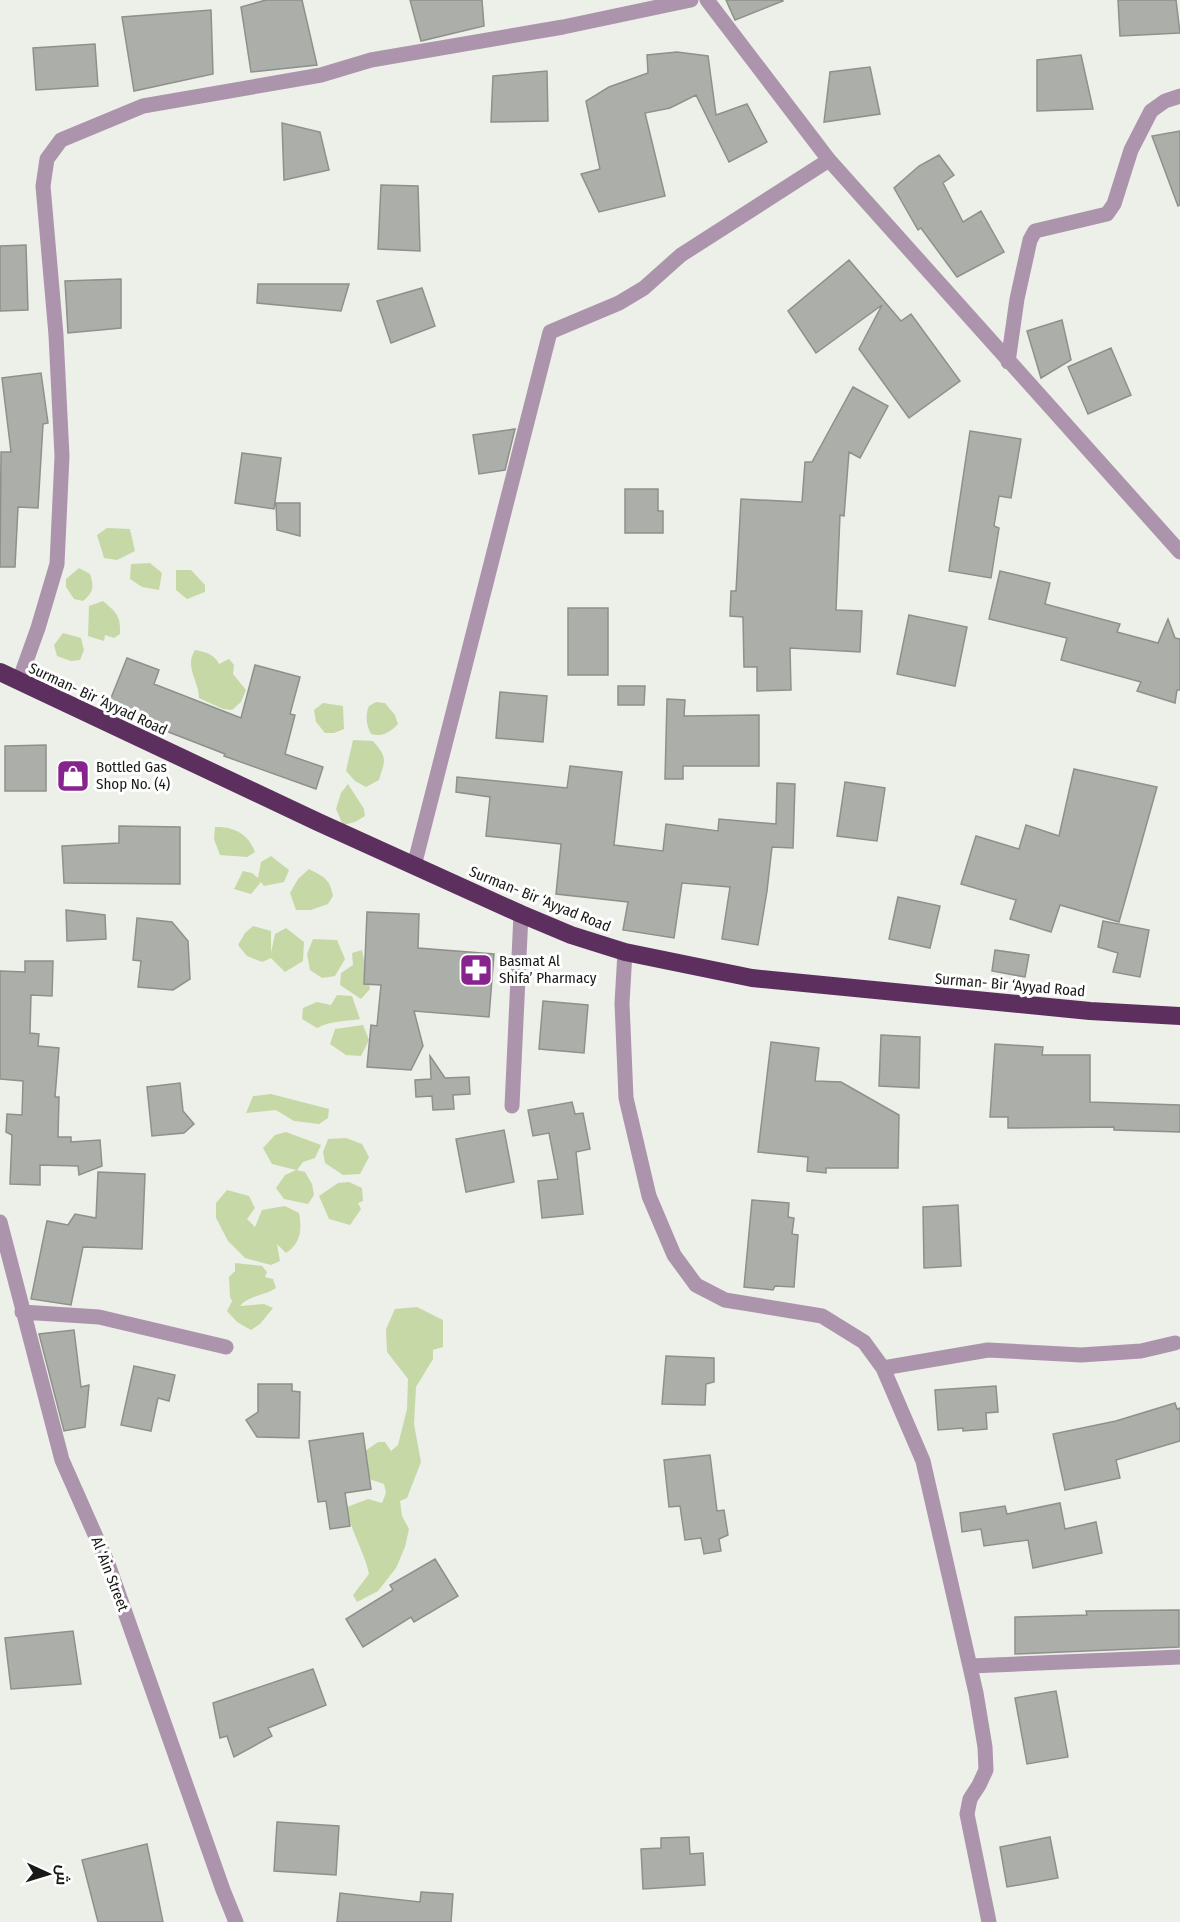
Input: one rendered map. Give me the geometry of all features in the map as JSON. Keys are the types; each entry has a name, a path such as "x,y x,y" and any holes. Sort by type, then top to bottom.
{"highway":[{"name":"Surman- Bir ‘Ayyad Road","path":"0,672 521,915 571,935 625,952 752,978 1090,1011 1180,1016"}],"street":[{"path":"19,681 57,564 62,456 56,335 43,186 47,159 61,140 143,106 321,75 371,60 563,27 691,0"},
{"path":"707,0 829,160 1180,552"},
{"path":"1008,362 1017,299 1030,240 1035,231 1107,214 1114,204 1131,150 1150,111 1165,101 1180,96"},
{"path":"414,866 550,332 619,303 644,288 681,255 829,160"},
{"path":"512,1106 521,915"},
{"path":"625,952 622,1003 626,1098 649,1196 674,1255 696,1285 725,1300 822,1316 864,1342 883,1368 922,1461 970,1666 985,1747 986,1770 970,1799 967,1814 989,1922"},
{"name":"Al ‘Ain Street","path":"0,1222 62,1460 108,1564 219,1880 236,1922"},
{"path":"22,1312 99,1317 226,1347"},
{"path":"883,1368 988,1350 1081,1355 1141,1352 1175,1343"},
{"path":"970,1666 1180,1657"}],"green space":[{"path":"107,528 130,529 135,551 117,560 104,558 97,535"},
{"path":"150,563 162,573 159,590 142,587 130,579 131,564"},
{"path":"79,568 90,574 92,582 91,592 83,601 74,599 66,587 66,579"},
{"path":"176,570 191,570 205,585 205,592 187,599 176,590"},
{"path":"103,601 117,615 120,623 120,634 114,638 105,635 104,641 88,636 89,606"},
{"path":"63,633 81,638 84,650 80,660 71,661 57,656 54,645"},
{"path":"195,650 209,654 219,664 229,659 234,665 233,674 246,690 241,702 232,710 223,709 199,698 191,668"},
{"path":"376,702 385,703 395,715 398,724 382,735 371,734 367,723 369,706"},
{"path":"323,703 343,706 344,729 334,733 325,733 316,722 314,710"},
{"path":"353,740 373,741 384,759 379,780 366,787 355,781 346,771"},
{"path":"348,784 364,809 365,816 343,825 336,809 341,793"},
{"path":"215,827 240,832 249,840 255,852 247,857 220,855 214,839"},
{"path":"271,856 289,870 284,882 264,886 261,882 251,894 234,889 243,871 252,873 258,878 261,862"},
{"path":"309,869 326,879 333,896 328,904 311,910 296,910 290,893 298,879"},
{"path":"253,926 271,931 271,953 275,934 286,928 304,942 303,961 285,972 271,958 262,962 247,956 238,945 245,933"},
{"path":"313,939 337,940 345,959 335,976 322,978 310,970 307,954"},
{"path":"362,950 370,989 361,999 340,985 341,973 353,965 352,953"},
{"path":"337,995 352,996 360,1019 333,1022 317,1028 302,1019 303,1008 317,1002 331,1005"},
{"path":"363,1025 369,1040 361,1056 346,1055 330,1044 335,1029"},
{"path":"271,1094 329,1109 328,1118 319,1124 294,1121 276,1110 246,1113 253,1096"},
{"path":"286,1132 321,1145 315,1158 303,1162 297,1170 305,1172 312,1184 314,1195 308,1204 284,1199 276,1188 285,1175 296,1170 272,1164 263,1148 275,1135"},
{"path":"346,1138 362,1144 369,1157 360,1174 343,1175 325,1163 323,1152 328,1139"},
{"path":"349,1182 362,1188 363,1201 358,1203 361,1209 350,1225 329,1219 319,1196 338,1183"},
{"path":"227,1190 249,1196 255,1208 247,1219 255,1227 262,1210 285,1206 299,1213 300,1230 295,1245 286,1253 277,1244 280,1261 271,1265 245,1258 228,1241 216,1218 216,1203"},
{"path":"235,1263 262,1266 267,1272 265,1277 273,1279 276,1288 240,1306 264,1304 273,1308 260,1324 251,1330 237,1322 227,1311 232,1301 229,1277 235,1271"},
{"path":"417,1307 443,1320 443,1347 433,1350 433,1359 416,1387 414,1424 421,1462 407,1498 400,1501 402,1516 409,1529 405,1547 396,1568 378,1591 357,1602 353,1595 369,1574 347,1507 368,1499 382,1503 386,1493 384,1484 369,1479 365,1451 378,1442 385,1442 391,1451 398,1445 407,1409 408,1379 387,1352 386,1329 395,1309"}],"building":[{"path":"266,0 302,0 317,65 251,72 241,7"},
{"path":"410,0 482,0 484,26 421,41"},
{"path":"726,0 782,0 783,1 735,20"},
{"path":"1118,0 1176,0 1180,33 1120,36"},
{"path":"211,10 213,74 134,91 122,17"},
{"path":"95,44 98,86 36,90 33,48"},
{"path":"677,52 708,56 716,115 747,104 767,142 729,162 696,95 670,108 645,113 665,196 599,212 581,174 600,169 586,101 609,87 648,73 647,55"},
{"path":"1081,55 1093,109 1037,111 1037,60"},
{"path":"870,67 880,114 824,122 830,72"},
{"path":"547,71 548,121 491,122 493,76"},
{"path":"282,123 320,132 329,170 284,180"},
{"path":"1180,131 1180,205 1178,206 1152,136"},
{"path":"939,155 954,175 943,183 963,222 981,211 1004,252 957,277 921,228 918,230 894,188 919,166"},
{"path":"381,185 418,186 420,251 378,249"},
{"path":"26,245 28,310 0,311 0,246"},
{"path":"849,260 901,321 911,314 960,381 909,418 859,349 882,305 816,353 788,311"},
{"path":"121,279 121,328 68,333 65,281"},
{"path":"258,284 349,284 341,311 257,303"},
{"path":"422,288 435,326 391,343 377,301"},
{"path":"1062,320 1071,360 1041,378 1027,331"},
{"path":"1111,348 1131,395 1088,414 1068,367"},
{"path":"41,373 48,423 43,424 38,508 18,507 15,567 0,567 1,452 11,452 2,378"},
{"path":"853,387 888,406 860,458 849,452 844,516 840,515 836,610 862,611 860,652 790,648 791,690 757,691 757,667 744,667 743,617 730,616 731,591 736,591 741,499 802,502 805,462 812,462"},
{"path":"515,429 505,470 479,474 473,435"},
{"path":"970,431 1021,439 1011,498 999,496 994,526 999,528 991,578 949,571"},
{"path":"242,453 281,458 274,509 235,503"},
{"path":"625,489 658,489 658,511 663,511 663,533 625,533"},
{"path":"276,503 300,503 300,536 277,530"},
{"path":"1000,571 1050,583 1045,604 1120,624 1117,632 1158,643 1168,619 1175,638 1180,639 1180,690 1177,690 1175,703 1137,691 1141,682 1061,660 1067,638 989,619"},
{"path":"568,608 608,608 608,675 568,675"},
{"path":"909,615 967,627 955,686 897,674"},
{"path":"127,658 159,670 154,684 241,718 255,665 300,677 290,714 295,715 285,754 323,767 316,789 224,756 225,754 107,708"},
{"path":"618,686 645,686 644,705 618,705"},
{"path":"500,692 547,696 543,742 496,738"},
{"path":"667,699 685,700 684,716 759,715 759,766 683,766 683,779 665,779"},
{"path":"46,745 46,791 5,791 5,746"},
{"path":"570,766 622,772 614,845 663,851 666,824 718,831 719,819 776,824 777,783 795,784 793,848 772,847 758,945 722,939 730,887 682,883 674,938 623,930 628,902 556,894 561,844 486,836 490,797 456,792 457,777 567,788"},
{"path":"1074,769 1157,787 1119,922 1060,905 1051,932 1010,919 1016,900 961,884 976,836 1019,849 1026,825 1059,836"},
{"path":"845,782 885,788 877,841 837,836"},
{"path":"119,826 180,827 180,884 64,883 62,846 119,843"},
{"path":"898,897 940,906 930,948 889,939"},
{"path":"66,910 105,915 106,939 67,941"},
{"path":"367,912 419,914 418,948 494,954 489,1017 414,1011 423,1046 411,1070 367,1067 371,1025 377,1026 381,985 364,984"},
{"path":"137,918 172,922 188,941 190,979 173,990 138,987 141,961 133,960"},
{"path":"1103,921 1149,930 1140,977 1113,972 1118,953 1098,947"},
{"path":"995,950 1029,955 1025,977 992,971"},
{"path":"25,961 53,961 52,996 31,995 30,1033 39,1034 38,1046 59,1048 55,1097 59,1097 58,1137 71,1137 71,1142 100,1140 102,1166 79,1175 78,1166 40,1165 40,1185 10,1184 12,1135 6,1132 7,1114 22,1115 23,1081 0,1079 0,971 25,972"},
{"path":"543,1001 588,1005 584,1053 539,1049"},
{"path":"881,1035 920,1037 919,1088 879,1086"},
{"path":"771,1042 819,1048 815,1081 841,1082 899,1115 898,1168 826,1168 826,1173 807,1171 808,1157 758,1152"},
{"path":"995,1044 1043,1047 1042,1055 1090,1055 1090,1102 1180,1105 1180,1132 1114,1130 1114,1127 1008,1128 1008,1117 990,1117"},
{"path":"430,1056 445,1078 469,1077 470,1094 453,1095 454,1109 433,1110 432,1096 416,1097 415,1080 431,1079"},
{"path":"180,1083 183,1111 194,1124 184,1133 152,1136 147,1087"},
{"path":"572,1102 575,1114 583,1113 590,1149 576,1152 583,1214 542,1218 538,1181 558,1179 549,1133 533,1136 528,1110"},
{"path":"504,1130 514,1182 466,1192 456,1139"},
{"path":"98,1172 145,1174 142,1249 83,1247 71,1305 31,1299 47,1221 68,1225 75,1214 96,1218"},
{"path":"752,1200 789,1203 788,1217 794,1218 792,1234 798,1235 794,1287 775,1286 773,1290 744,1287"},
{"path":"958,1205 961,1266 924,1268 923,1207"},
{"path":"74,1330 81,1387 89,1385 85,1427 64,1431 39,1334"},
{"path":"666,1356 714,1358 714,1382 706,1384 705,1405 662,1404"},
{"path":"134,1366 175,1375 169,1401 158,1398 151,1431 121,1425"},
{"path":"258,1384 292,1384 292,1391 300,1392 299,1438 257,1437 246,1420 258,1412"},
{"path":"996,1386 998,1412 986,1413 987,1429 938,1430 935,1390"},
{"path":"1175,1403 1177,1409 1180,1408 1180,1441 1116,1460 1120,1478 1065,1490 1053,1434 1116,1421"},
{"path":"363,1433 371,1489 345,1493 350,1526 330,1529 326,1501 318,1502 309,1441"},
{"path":"710,1455 717,1511 724,1510 728,1535 719,1539 721,1551 704,1554 701,1538 685,1540 680,1506 669,1507 664,1460"},
{"path":"1060,1503 1065,1529 1096,1522 1102,1553 1033,1568 1028,1540 984,1546 981,1529 962,1532 960,1513 1005,1506 1007,1514"},
{"path":"435,1559 458,1596 414,1622 411,1617 363,1647 346,1619 393,1590 390,1585"},
{"path":"1179,1610 1179,1647 1015,1654 1015,1617 1087,1615 1086,1611"},
{"path":"73,1631 81,1684 11,1689 5,1638"},
{"path":"313,1669 326,1705 268,1728 272,1736 234,1757 227,1736 220,1738 213,1703"},
{"path":"1056,1691 1068,1757 1027,1764 1015,1698"},
{"path":"277,1822 339,1826 336,1875 274,1871"},
{"path":"689,1837 690,1854 703,1853 705,1885 643,1889 641,1849 661,1848 661,1838"},
{"path":"1050,1837 1058,1878 1007,1887 1000,1847"},
{"path":"147,1844 163,1922 98,1922 82,1860"},
{"path":"421,1892 453,1894 451,1922 337,1922 340,1893 420,1902"}],"place":[{"name":"Bottled Gas Shop No. (4)","path":"73,776"},
{"name":"Basmat Al Shifa’ Pharmacy","path":"476,970"}]}
